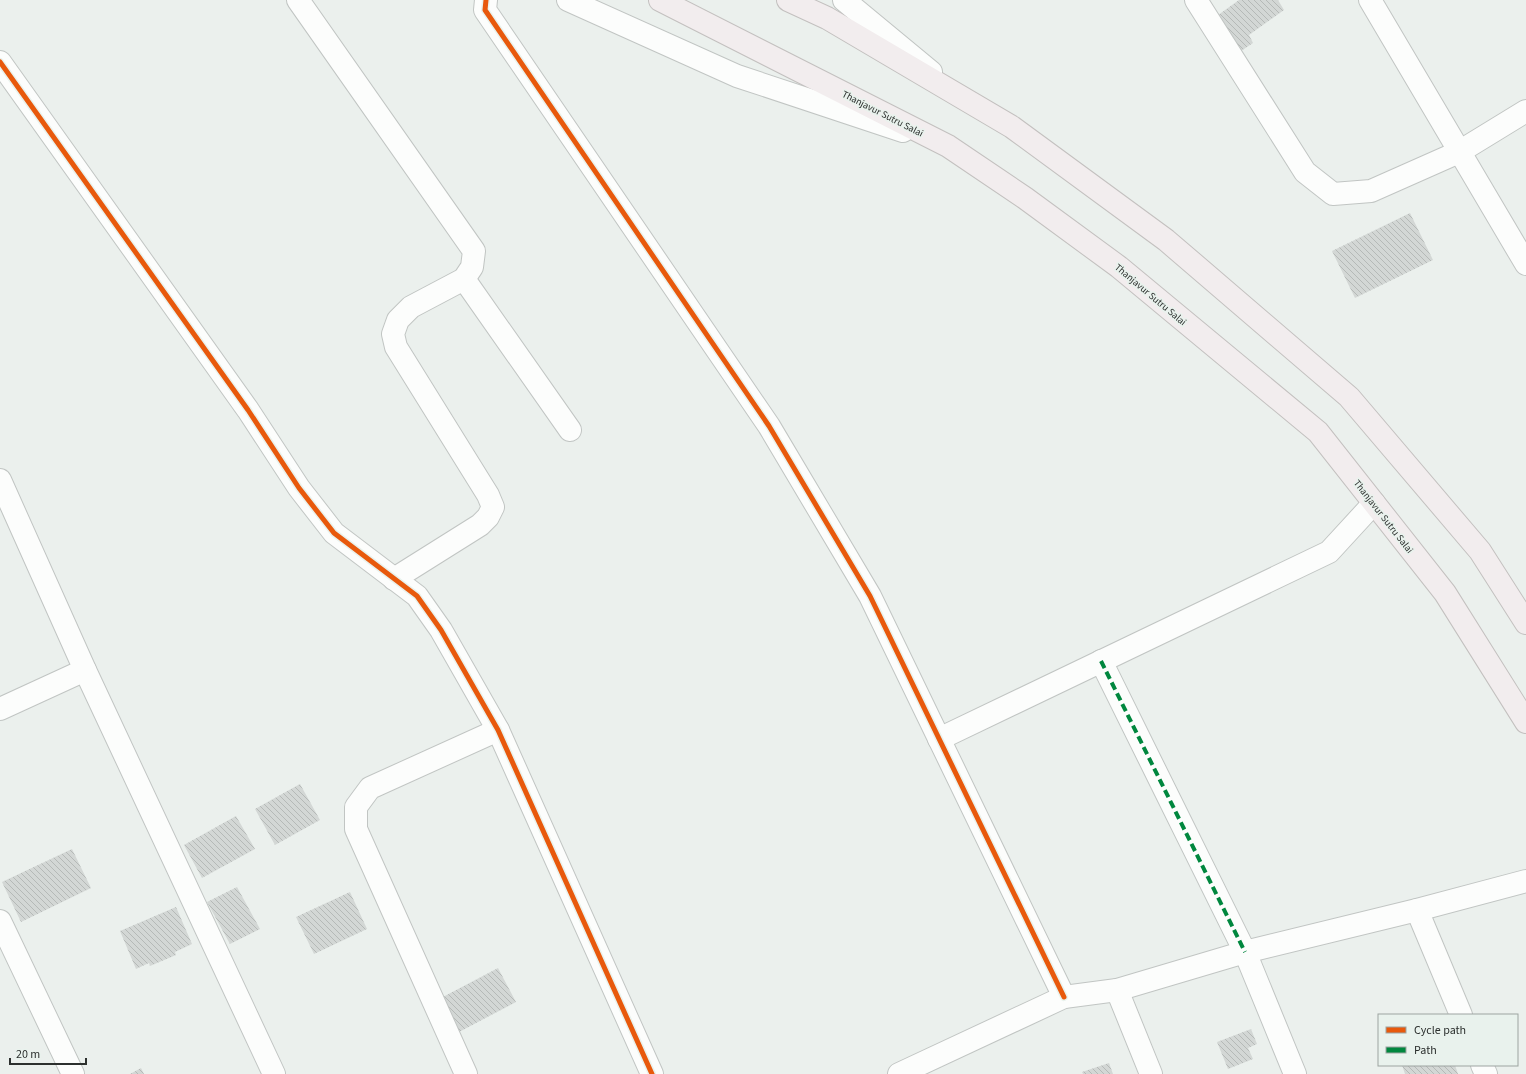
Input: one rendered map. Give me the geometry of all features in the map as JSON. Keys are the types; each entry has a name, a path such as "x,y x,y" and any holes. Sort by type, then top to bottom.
{"highway":[{"name":"Thanjavur Sutru Salai","path":"660,0 948,146 1025,198 1120,267 1318,432 1445,593 1526,722"},
{"path":"788,0 827,18 1012,126 1166,240 1348,397 1480,551 1526,623"}],"street":[{"path":"298,0 474,251 472,267 464,278 411,307 398,320 393,334 396,347 488,495 493,507 488,517 480,525 394,579"},
{"path":"486,0 485,10 769,426 870,596 1064,997"},
{"path":"568,0 737,76 948,146"},
{"path":"844,0 958,94"},
{"path":"1196,0 1304,172 1332,194 1371,191 1459,152 1526,111"},
{"path":"1370,0 1526,264"},
{"path":"0,62 248,410 299,488 334,533 417,596 441,630 498,730 652,1074"},
{"path":"464,278 570,430"},
{"path":"0,480 85,670 274,1074"},
{"path":"939,739 1328,552 1374,503"},
{"path":"1102,661 1245,952 1295,1074"},
{"path":"0,709 85,670"},
{"path":"466,1074 356,829 356,807 370,788 498,730"},
{"path":"899,1074 1064,997 1118,990 1245,952 1417,910 1526,881"},
{"path":"1417,910 1461,1014"},
{"path":"0,921 73,1074"},
{"path":"1118,990 1151,1074"}],"building":[{"path":"1239,0 1278,0 1284,10 1249,35 1253,43 1238,53 1214,18"},
{"path":"1410,213 1433,260 1355,298 1332,251"},
{"path":"300,784 320,820 275,845 255,809"},
{"path":"236,816 255,849 202,878 184,845"},
{"path":"72,849 91,888 21,922 2,882"},
{"path":"237,887 260,929 230,944 207,902"},
{"path":"350,892 367,929 314,954 296,917"},
{"path":"176,907 192,944 175,952 176,955 150,966 149,963 136,969 120,931"},
{"path":"498,968 516,1002 459,1032 441,998"},
{"path":"1251,1029 1257,1044 1248,1048 1253,1059 1228,1069 1217,1042"},
{"path":"1109,1063 1113,1074 1083,1074 1082,1072"},
{"path":"1402,1066 1455,1066 1458,1074 1405,1074"},
{"path":"141,1068 144,1074 130,1074"}],"marked path":[{"path":"1101,661 1245,952"}],"cycle path":[{"path":"486,0 485,10 769,426 870,596 1064,997"},
{"path":"0,62 248,410 299,488 334,533 417,596 441,630 498,730 652,1074"}]}
